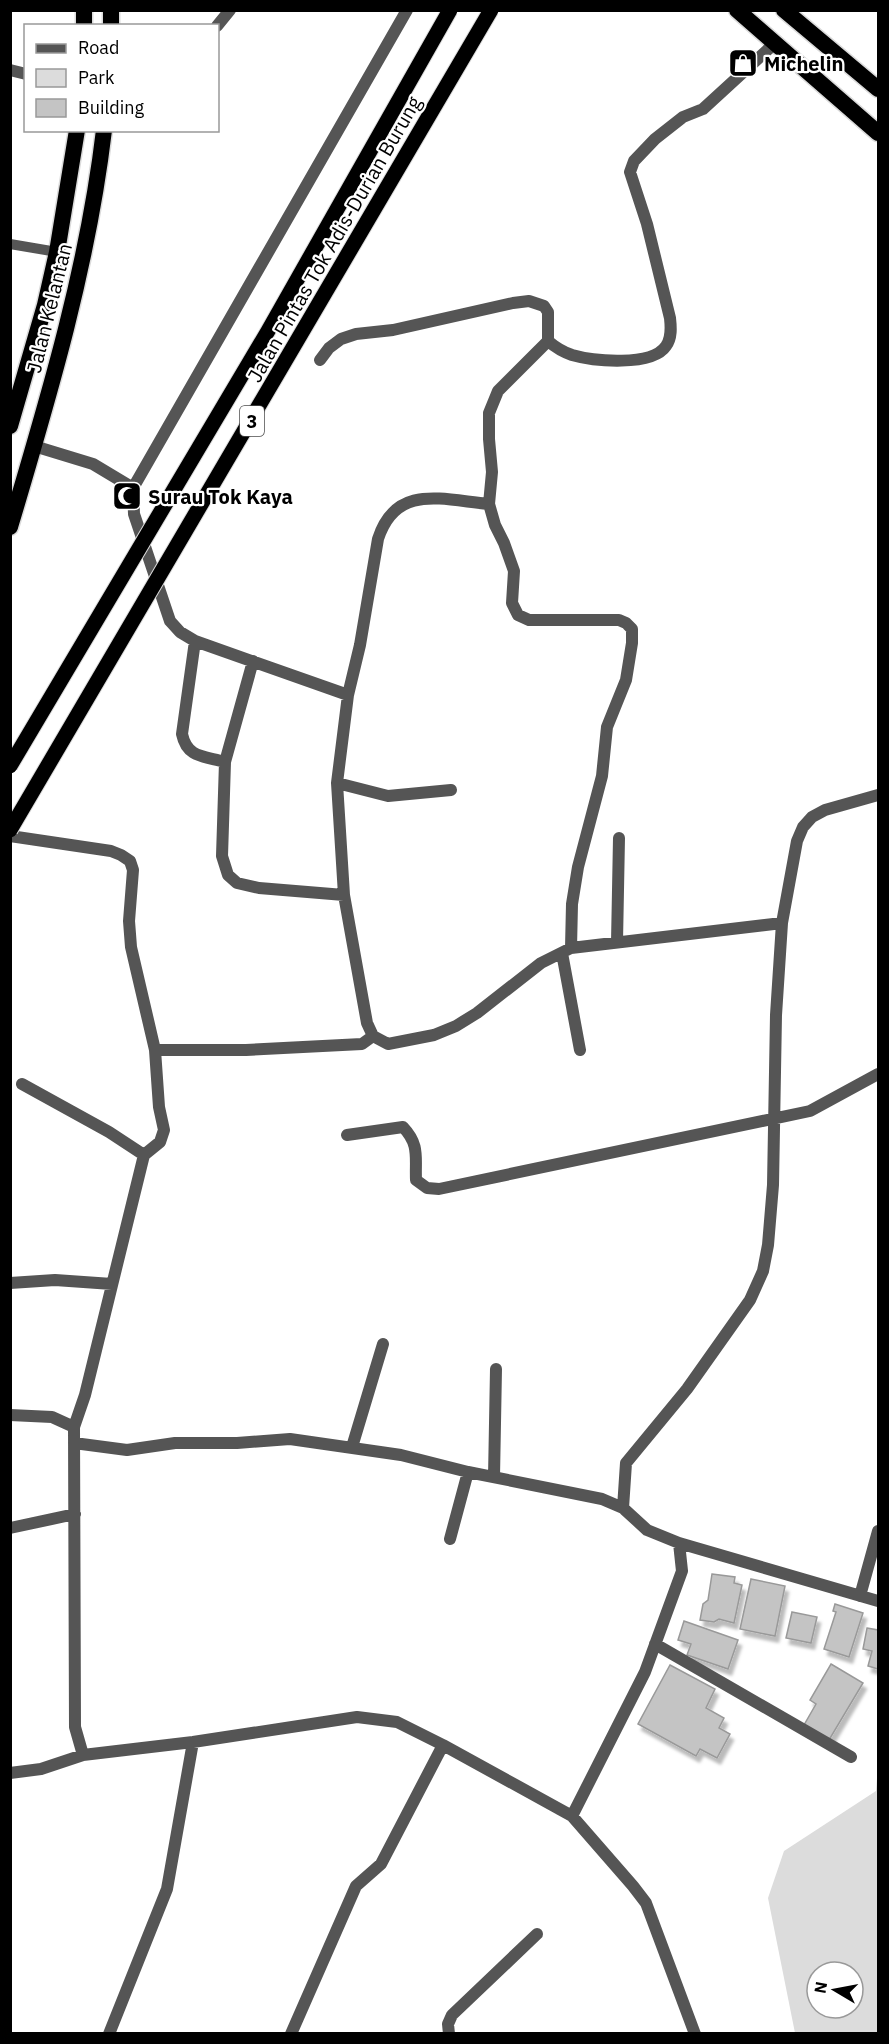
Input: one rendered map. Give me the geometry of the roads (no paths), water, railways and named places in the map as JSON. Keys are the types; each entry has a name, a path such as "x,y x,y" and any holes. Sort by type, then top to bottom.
{"highway":[{"path":"737,10 879,132"},
{"path":"784,10 879,89"},
{"name":"Jalan Kelantan","path":"10,426 45,305 57,252 77,132"},
{"name":"Jalan Kelantan","path":"10,527 81,273 98,186 104,132"}],"main road":[{"name":"Jalan Pintas Tok Adis-Durian Burung","path":"10,766 268,331 450,10"},
{"name":"Jalan Pintas Tok Adis-Durian Burung","path":"10,830 491,10"}],"street":[{"path":"219,24 230,10"},
{"path":"348,695 195,641 180,632 170,621 134,514 133,488 406,10"},
{"path":"548,341 572,355 621,361 648,357 659,353 666,346 671,328 670,318 647,224 630,172 634,161 654,139 683,117 703,109 775,44"},
{"path":"320,360 329,348 341,339 356,334 393,330 521,302 537,303 544,306 548,312 548,341 498,391 489,413 492,472 489,504 514,571 512,603 518,615 529,620 619,620 632,629 626,680 607,727 602,776 578,867 566,950 580,1050"},
{"path":"34,447 93,464 133,488"},
{"path":"489,504 422,499 406,502 392,511 383,524 378,539 360,645 348,695 337,783 344,896 367,1023 373,1036 388,1044 434,1035 456,1026 477,1013 542,963 566,950 782,923"},
{"path":"195,641 182,734 184,746 191,753 225,762"},
{"path":"253,661 225,762 222,856 228,875 237,883 259,888 344,896"},
{"path":"337,783 388,796 451,790"},
{"path":"623,1508 626,1463 687,1389 750,1300 763,1271 768,1245 775,1119 776,1015 782,923 798,841 803,827 825,810 879,795"},
{"path":"10,837 111,851 130,861 134,880 129,921 131,947 154,1050 159,1107 164,1130 160,1142 144,1155 85,1395 74,1427 75,1727 83,1755"},
{"path":"617,942 619,838"},
{"path":"154,1050 246,1050 362,1044 373,1036"},
{"path":"346,1135 403,1127 412,1136 416,1148 416,1180 427,1188 439,1189 810,1111 879,1074"},
{"path":"22,1084 109,1132 144,1155"},
{"path":"10,1283 55,1280 112,1284"},
{"path":"352,1447 383,1344"},
{"path":"495,1477 496,1369"},
{"path":"10,1415 52,1417 74,1427"},
{"path":"75,1443 127,1450 175,1443 237,1443 290,1439 401,1455 468,1472 602,1499 623,1508 647,1530 679,1543 879,1601"},
{"path":"450,1539 468,1472"},
{"path":"10,1528 75,1514"},
{"path":"860,1596 879,1531"},
{"path":"572,1816 645,1672 682,1571 679,1543"},
{"path":"655,1644 851,1757"},
{"path":"10,1773 41,1769 83,1755 193,1742 357,1717 397,1722 572,1816 646,1904 695,2034"},
{"path":"110,2034 167,1888 193,1742"},
{"path":"291,2034 356,1886 381,1864 443,1745"},
{"path":"449,2034 448,2024 452,2015 537,1934"}],"lane":[{"path":"10,244 57,252"}],"place":[{"name":"Michelin","path":"743,63"},
{"name":"Surau Tok Kaya","path":"127,496"}]}
